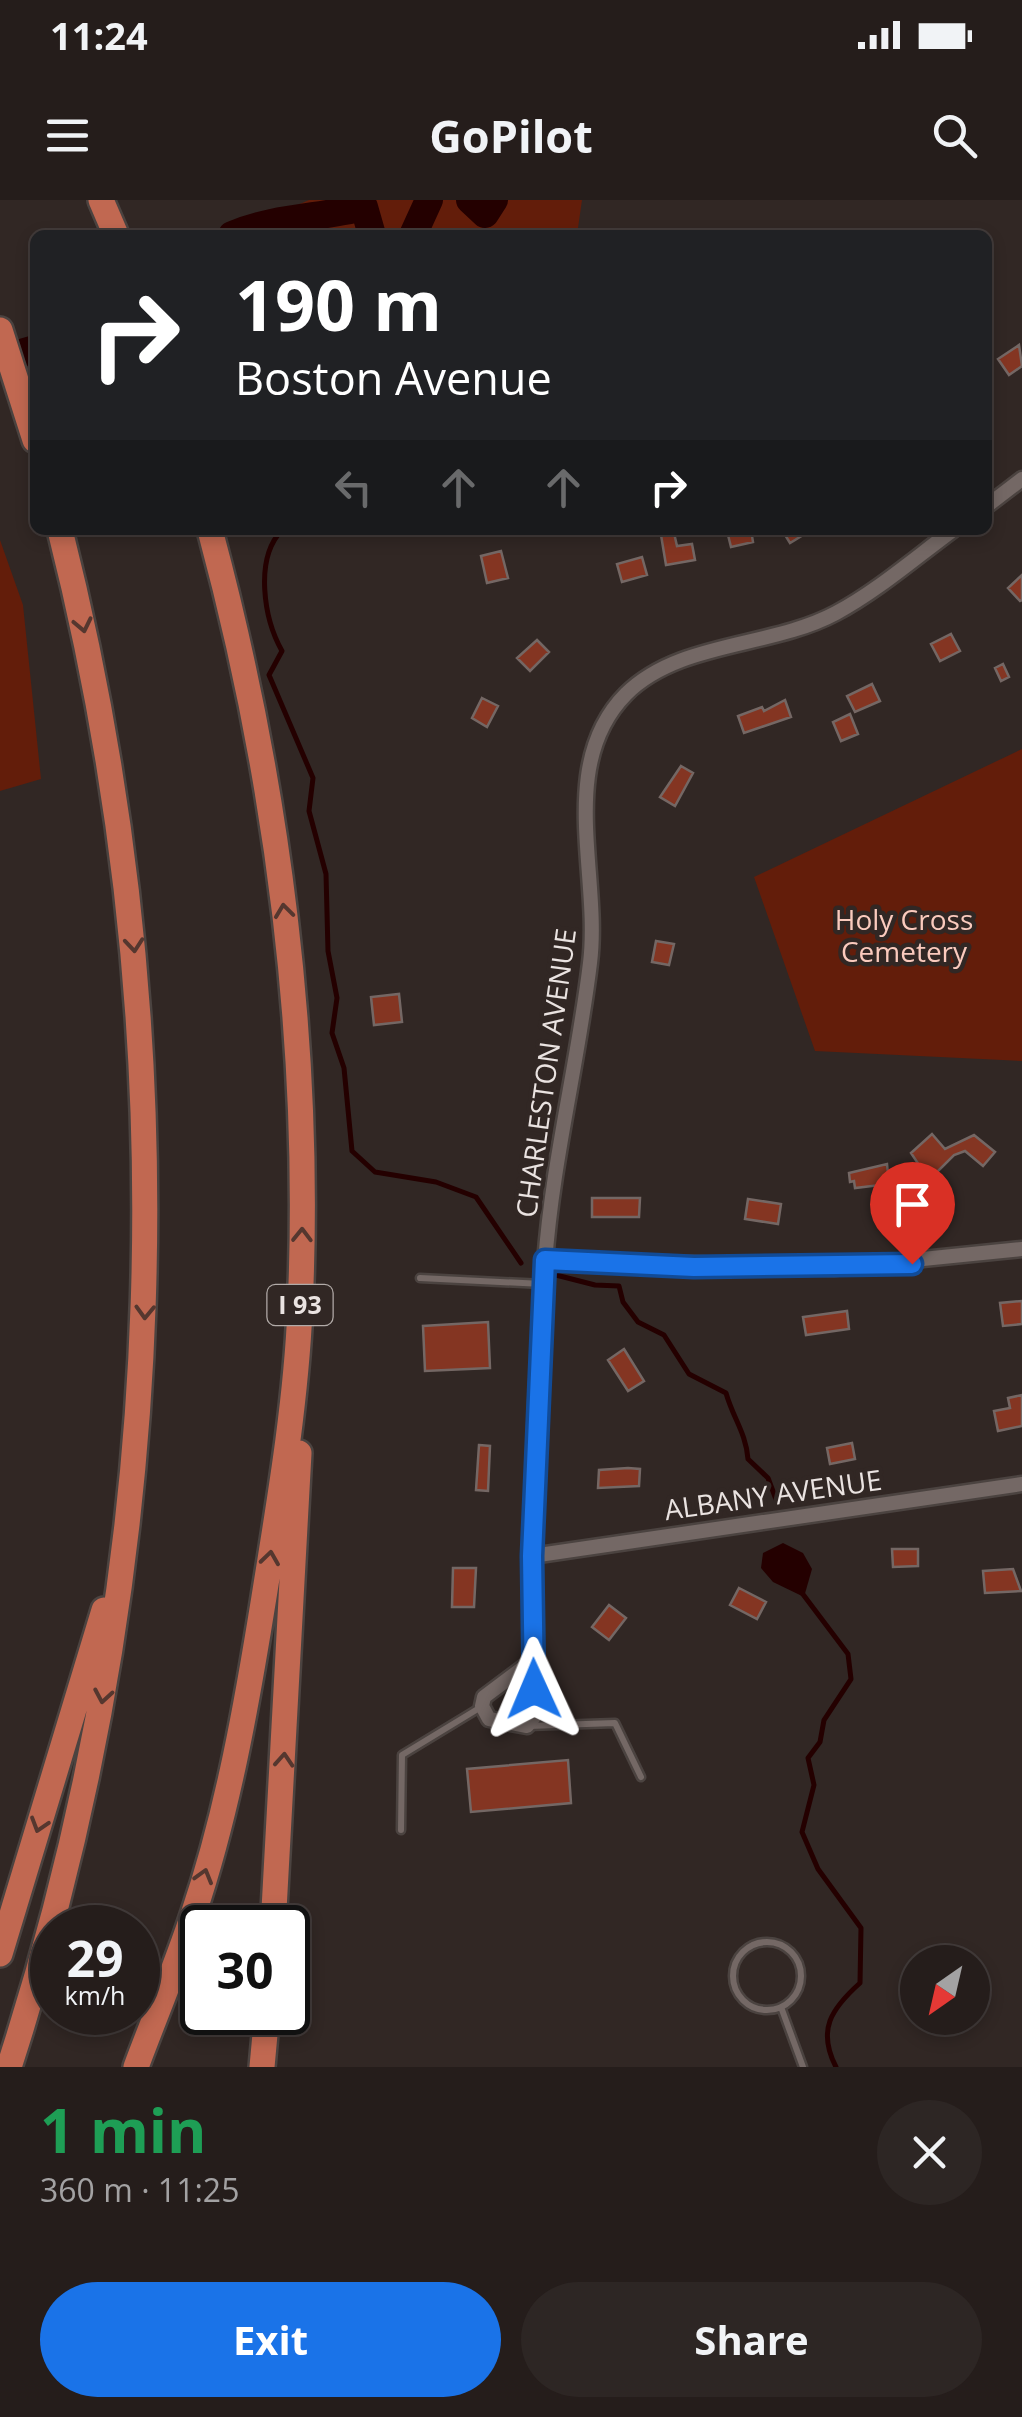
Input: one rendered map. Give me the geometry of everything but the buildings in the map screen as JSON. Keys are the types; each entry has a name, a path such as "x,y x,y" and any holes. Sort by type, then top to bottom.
{"highway":[{"path":"101,200 114,230"},
{"path":"1,332 30,424"},
{"path":"9,2067 72,1844 104,1686 128,1531 146,1254 142,1036 119,821 90,660 61,535"},
{"name":"I 93","path":"136,2067 194,1912 218,1828 268,1572 300,1314 302,1226 288,948 262,758 211,535"},
{"path":"274,1905 302,1398 300,1314"},
{"path":"0,1954 128,1531"},
{"path":"262,2067 264,2035"}],"street":[{"path":"992,502 1022,479"},
{"name":"CHARLESTON AVENUE","path":"527,1726 534,1717 532,1556 545,1260 591,960 592,890 586,786 591,751 605,720 627,693 655,672 836,613 946,535"},
{"path":"545,1260 834,1268 1022,1250"},
{"name":"ALBANY AVENUE","path":"532,1556 1022,1484"},
{"path":"527,1726 489,1719 482,1706 491,1690 532,1661"}],"lane":[{"path":"420,1278 544,1284"},
{"path":"401,1830 402,1755 482,1706"},
{"path":"527,1726 615,1722 641,1778"},
{"path":"758,1943 781,1944 790,1950 802,1970 798,1992 781,2008 759,2009 740,1997 735,1987 733,1976 740,1955 758,1943"},
{"path":"781,2008 803,2067"}],"green space":[{"path":"309,200 582,200 578,230 271,230 279,213"},
{"path":"0,540 23,605 41,779 0,791"},
{"name":"Holy Cross Cemetery","path":"1022,749 1022,1061 815,1051 754,877"}],"shaded area":[{"path":"783,1543 803,1553 812,1569 804,1597 773,1582 761,1568 763,1553"}],"waterway":[{"path":"415,230 429,200"},
{"path":"470,200 485,214 494,200"},
{"path":"248,230 364,207 371,230"},
{"path":"0,359 30,350"},
{"path":"278,535 268,557 265,589 270,623 282,651 269,675 313,778 309,811 326,874 328,951 337,998 332,1033 344,1068 352,1151 375,1172 436,1182 476,1197 521,1263"},
{"path":"552,1274 595,1285 619,1286 623,1302 638,1322 664,1335 689,1374 726,1393 748,1459 768,1478 777,1502"},
{"path":"802,1593 848,1654 851,1679 824,1720 820,1742 808,1758 814,1785 802,1832 818,1869 861,1928 860,1983 841,2002 828,2031 830,2054 836,2067"}],"route":[{"path":"534,1689 532,1556 545,1260 694,1267 912,1264"}]}
